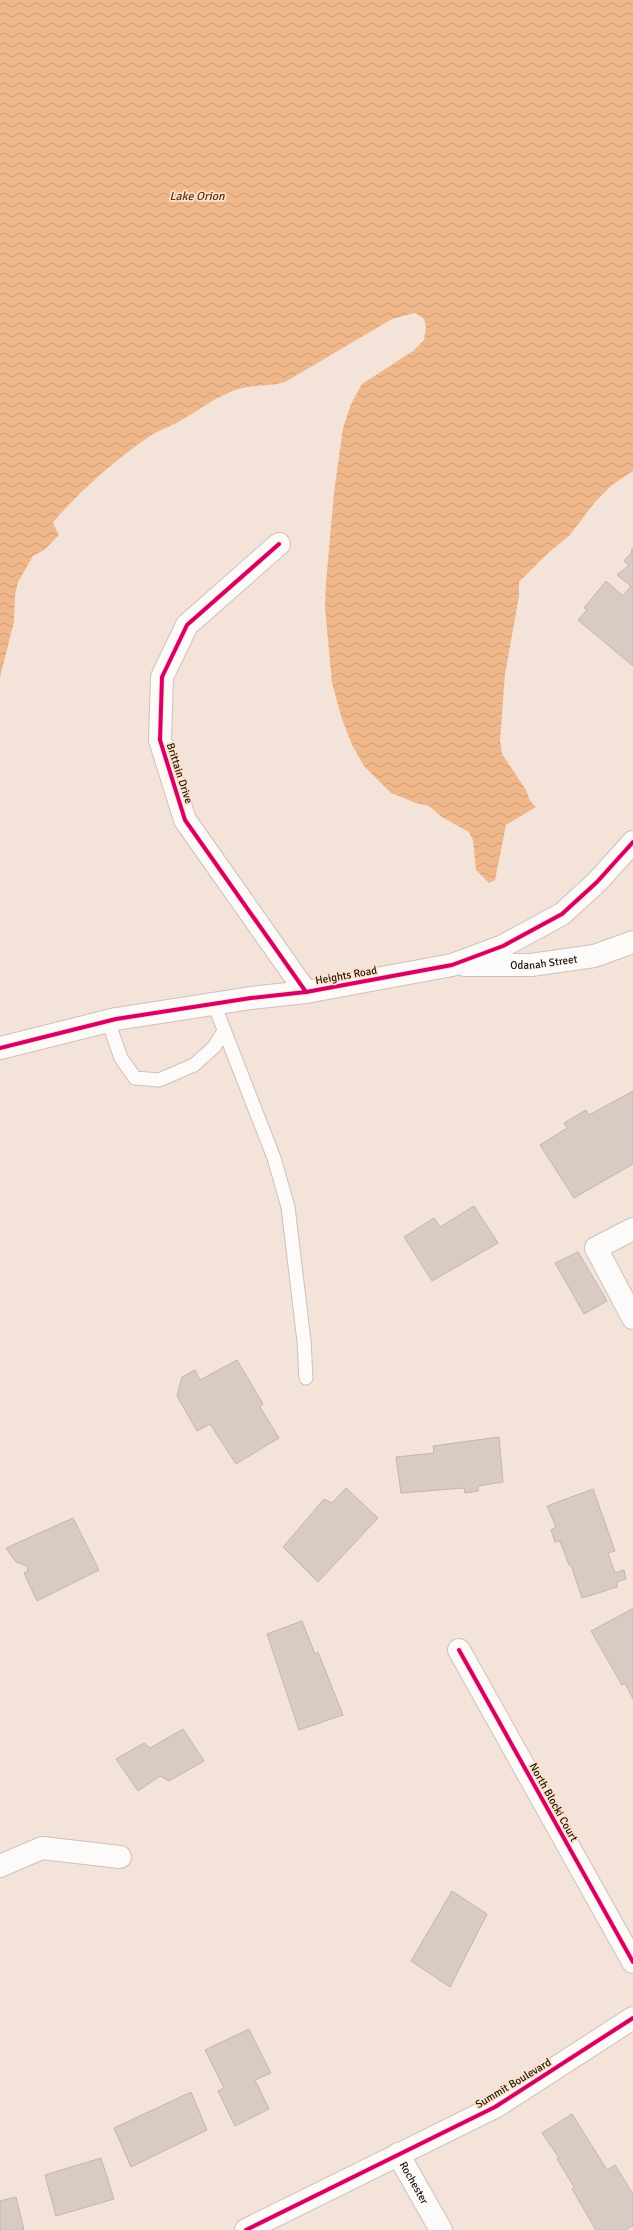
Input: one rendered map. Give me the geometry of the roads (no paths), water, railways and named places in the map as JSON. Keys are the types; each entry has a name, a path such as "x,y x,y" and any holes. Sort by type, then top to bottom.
{"street":[{"name":"Brittain Drive","path":"279,544 187,625 162,677 160,740 185,820 306,992"},
{"name":"Heights Road","path":"0,1048 108,1021 214,1004 306,992 452,965 502,946 562,914 597,882 633,842"},
{"name":"Odanah Street","path":"452,965 531,965 594,956 633,942"},
{"path":"633,1229 596,1248 633,1318"},
{"name":"North Blocki Court","path":"459,1650 633,1962"},
{"path":"0,1866 42,1848 120,1857"},
{"name":"Summit Boulevard","path":"398,2154 495,2107 633,2018"},
{"name":"Rochester","path":"246,2230 398,2154 441,2230"}],"lane":[{"path":"214,1004 274,1158 288,1207 304,1341 306,1378"},
{"path":"108,1021 121,1058 135,1078 160,1080 194,1065 214,1047 224,1031"}],"water":[{"name":"Lake Orion","path":"0,0 633,0 633,471 612,485 595,502 569,536 548,553 519,582 519,596 505,674 500,741 502,754 526,790 530,801 536,807 506,825 495,880 489,883 476,870 473,840 469,832 442,817 429,806 416,803 391,793 364,766 352,745 342,719 332,683 325,607 326,583 334,493 343,428 351,404 362,384 413,351 424,340 426,327 424,319 415,313 392,319 285,382 273,385 241,388 220,396 180,421 147,438 98,476 54,521 53,523 59,535 44,550 33,556 18,582 15,595 14,622 0,677"}]}
